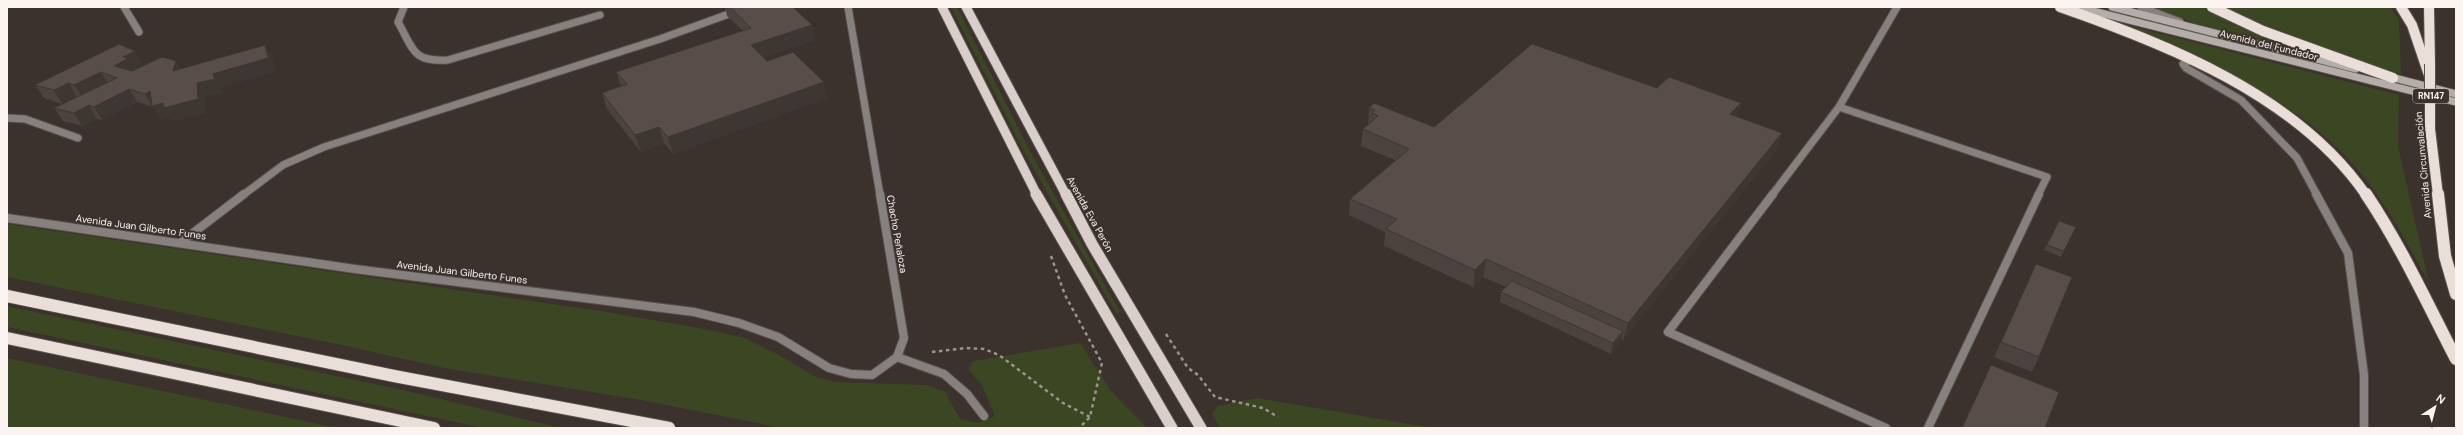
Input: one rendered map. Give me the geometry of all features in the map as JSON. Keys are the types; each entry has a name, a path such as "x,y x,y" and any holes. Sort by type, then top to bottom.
{"highway":[{"path":"2060,7 2120,29 2191,60 2244,88 2270,104 2326,149 2346,169 2389,228 2429,302 2456,359"},
{"path":"2212,7 2262,31 2393,78"},
{"path":"2401,7 2412,25 2427,63"},
{"name":"Avenida Circunvalación","path":"2429,7 2427,63 2431,79 2430,129 2445,256 2456,294"},
{"path":"7,296 394,376 669,428"},
{"path":"7,338 434,428"}],"main road":[{"path":"942,7 1013,152 1066,249 1172,428"},
{"name":"Avenida Eva Perón","path":"966,7 1092,244 1200,428"},
{"name":"Avenida del Fundador","path":"2077,7 2456,102"},
{"name":"Avenida del Fundador","path":"2112,7 2456,94"}],"street":[{"path":"124,7 139,32"},
{"path":"180,244 282,165 324,147 660,38 748,7"},
{"name":"Chacho Peñaloza","path":"848,7 904,338 897,357"},
{"path":"1886,428 1668,332 1839,107 1897,7"},
{"path":"2141,7 2197,29"},
{"path":"405,8 398,22 417,54 429,61 448,60 600,16"},
{"path":"2191,60 2183,64 2186,68 2241,100 2297,158 2348,252 2364,375 2364,428"},
{"path":"1839,107 2047,177 1928,428"},
{"path":"7,118 25,119 78,138"},
{"name":"Avenida Juan Gilberto Funes","path":"7,218 355,269 694,312 739,323 778,337 829,368 851,374 872,375 897,357"},
{"path":"897,357 944,374 967,394 984,416"}],"path":[{"path":"1050,253 1065,295 1102,363 1090,417 1080,428"},
{"path":"1162,328 1188,368 1198,375 1215,398 1264,408 1278,417"},
{"path":"928,353 966,348 984,349 999,356 1063,403 1090,417"}],"green space":[{"path":"951,7 957,7 1030,151 1120,312 1116,313 1024,152"},
{"path":"2152,7 2205,7 2293,48 2209,29"},
{"path":"2219,7 2390,7 2399,20 2401,74 2271,31"},
{"path":"2103,19 2399,95 2398,146 2429,283 2392,218 2368,182 2342,152 2313,126 2281,103 2247,83 2175,49"},
{"path":"7,224 607,312 710,330 745,338 779,355 814,376 835,382 927,385 945,392 960,419 978,423 995,416 982,385 968,370 973,361 1080,343 1112,392 1147,428 781,428 641,400 444,368 351,347 7,277"},
{"path":"7,306 403,390 561,428 483,428 7,327"},
{"path":"7,358 314,423 336,428 7,428"},
{"path":"1257,398 1433,428 1220,428 1212,414 1218,406"}],"building":[{"path":"730,7 793,7 812,25 751,45 767,61 793,52 824,82 668,137 659,127 635,135 602,93 627,84 616,72 751,28"},
{"path":"119,44 135,51 123,57 129,58 114,66 132,71 162,57 176,61 173,71 265,45 268,58 213,74 215,79 197,83 198,99 164,108 163,103 152,106 150,91 145,94 129,89 94,107 89,105 74,113 54,108 117,78 101,72 74,85 69,83 54,90 35,85"},
{"path":"1532,44 1657,88 1669,77 1741,103 1730,114 1782,133 1628,323 1486,259 1475,270 1386,229 1397,219 1350,199 1409,149 1363,129 1378,116 1372,113 1375,110 1369,108 1374,103 1434,127"},
{"path":"2059,221 2076,227 2064,251 2047,245"},
{"path":"2036,264 2072,277 2039,357 2001,342"},
{"path":"1512,281 1623,331 1613,343 1501,292"},
{"path":"1991,365 2059,392 2045,428 1962,428"}]}
